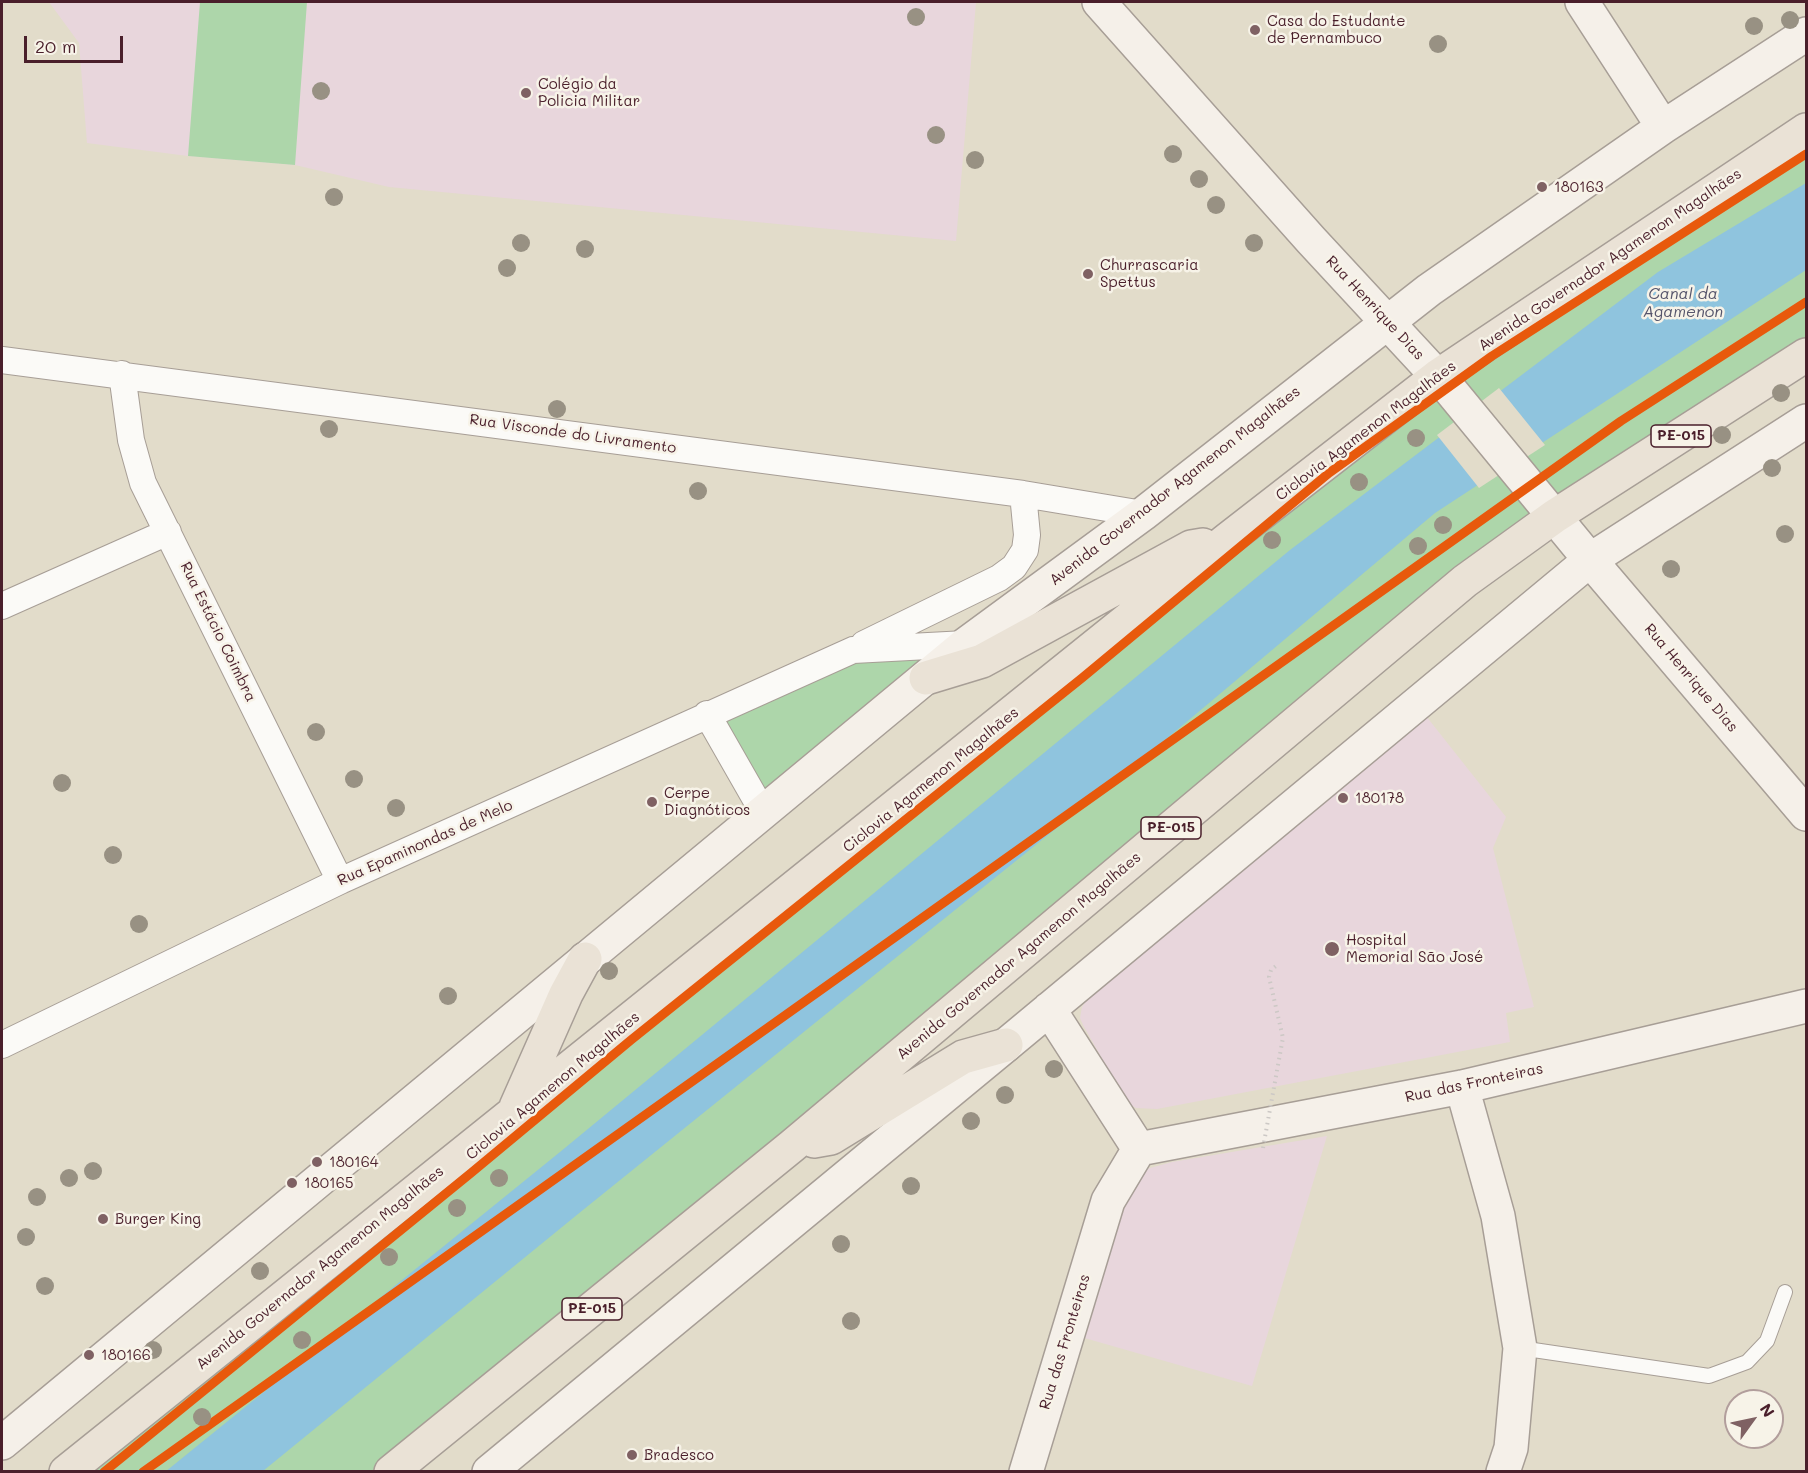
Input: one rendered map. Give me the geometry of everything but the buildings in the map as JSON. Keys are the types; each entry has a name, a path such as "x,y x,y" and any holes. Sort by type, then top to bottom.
{"highway":[{"name":"Avenida Governador Agamenon Magalhães","path":"66,1472 1228,539 1445,383 1806,130"},
{"name":"Avenida Governador Agamenon Magalhães","path":"391,1472 792,1146 1466,581 1555,516 1806,356"},
{"path":"926,678 982,661 1191,547 1228,539"},
{"path":"512,1114 566,994 585,959"},
{"path":"792,1146 831,1138 963,1057 1006,1046"}],"main road":[{"name":"Rua Henrique Dias","path":"1099,2 1311,240 1445,383 1590,560 1806,814"},
{"path":"1582,2 1663,127"},
{"name":"Avenida Governador Agamenon Magalhães","path":"2,1443 966,644 1143,514 1388,321 1465,264 1663,127 1806,34"},
{"path":"489,1472 1590,560 1806,421"},
{"name":"Rua das Fronteiras","path":"1026,1472 1108,1201 1139,1149 1462,1087 1806,1006"},
{"path":"1049,1009 1139,1149"},
{"path":"1462,1087 1498,1216 1520,1348 1511,1448 1503,1472"}],"street":[{"name":"Rua Visconde do Livramento","path":"2,360 1023,494 1143,514"},
{"name":"Rua Estácio Coimbra","path":"122,375 131,440 143,483 340,881"},
{"name":"Rua Epaminondas de Melo","path":"2,1045 340,881 853,650 999,578 1014,567 1025,550 1027,535 1023,494"},
{"path":"2,606 168,532"},
{"name":"Rua Epaminondas de Melo","path":"853,650 966,644"},
{"path":"707,714 763,812"}],"lane":[{"path":"1520,1348 1709,1376 1747,1362 1767,1341 1785,1292"}],"path":[{"path":"1263,1148 1283,1038 1269,976 1271,970 1276,966"}],"shaded area":[{"name":"Colégio da Policia Militar","path":"49,2 976,2 956,241 389,187 295,165 188,156 87,143 79,43"},
{"name":"Hospital Memorial São José","path":"1426,716 1506,817 1493,848 1534,1007 1506,1013 1510,1042 1157,1109 1136,1108 1129,1104 1080,1018 1082,1007 1089,997"},
{"path":"1327,1136 1252,1386 1081,1337 1126,1185 1143,1170 1172,1162"}],"green space":[{"path":"200,2 307,2 295,165 188,156"},
{"path":"1806,130 1806,355 1555,516 391,1471 66,1472 1228,539"},
{"path":"966,644 763,812 707,714 853,650"}],"water":[{"name":"Canal da Agamenon","path":"1806,183 1806,270 1435,513 1146,756 263,1471 165,1472 560,1152 1290,550 1658,272"}],"pier":[{"path":"1499,388 1545,445 1479,488 1437,435"}],"cycle path":[{"name":"Ciclovia Agamenon Magalhães","path":"104,1472 631,1040 1082,678 1329,473 1492,356 1806,154"},
{"path":"143,1472 1621,421 1806,302"}],"place":[{"name":"Casa do Estudante de Pernambuco","path":"1255,30"},
{"name":"Colégio da Policia Militar","path":"526,93"},
{"name":"180163","path":"1542,187"},
{"name":"Churrascaria Spettus","path":"1088,274"},
{"name":"180178","path":"1343,798"},
{"name":"Cerpe Diagnóticos","path":"652,802"},
{"name":"Hospital Memorial São José","path":"1332,949"},
{"name":"180164","path":"317,1162"},
{"name":"180165","path":"292,1183"},
{"name":"Burger King","path":"103,1219"},
{"name":"180166","path":"89,1355"},
{"name":"Bradesco","path":"632,1455"}]}
